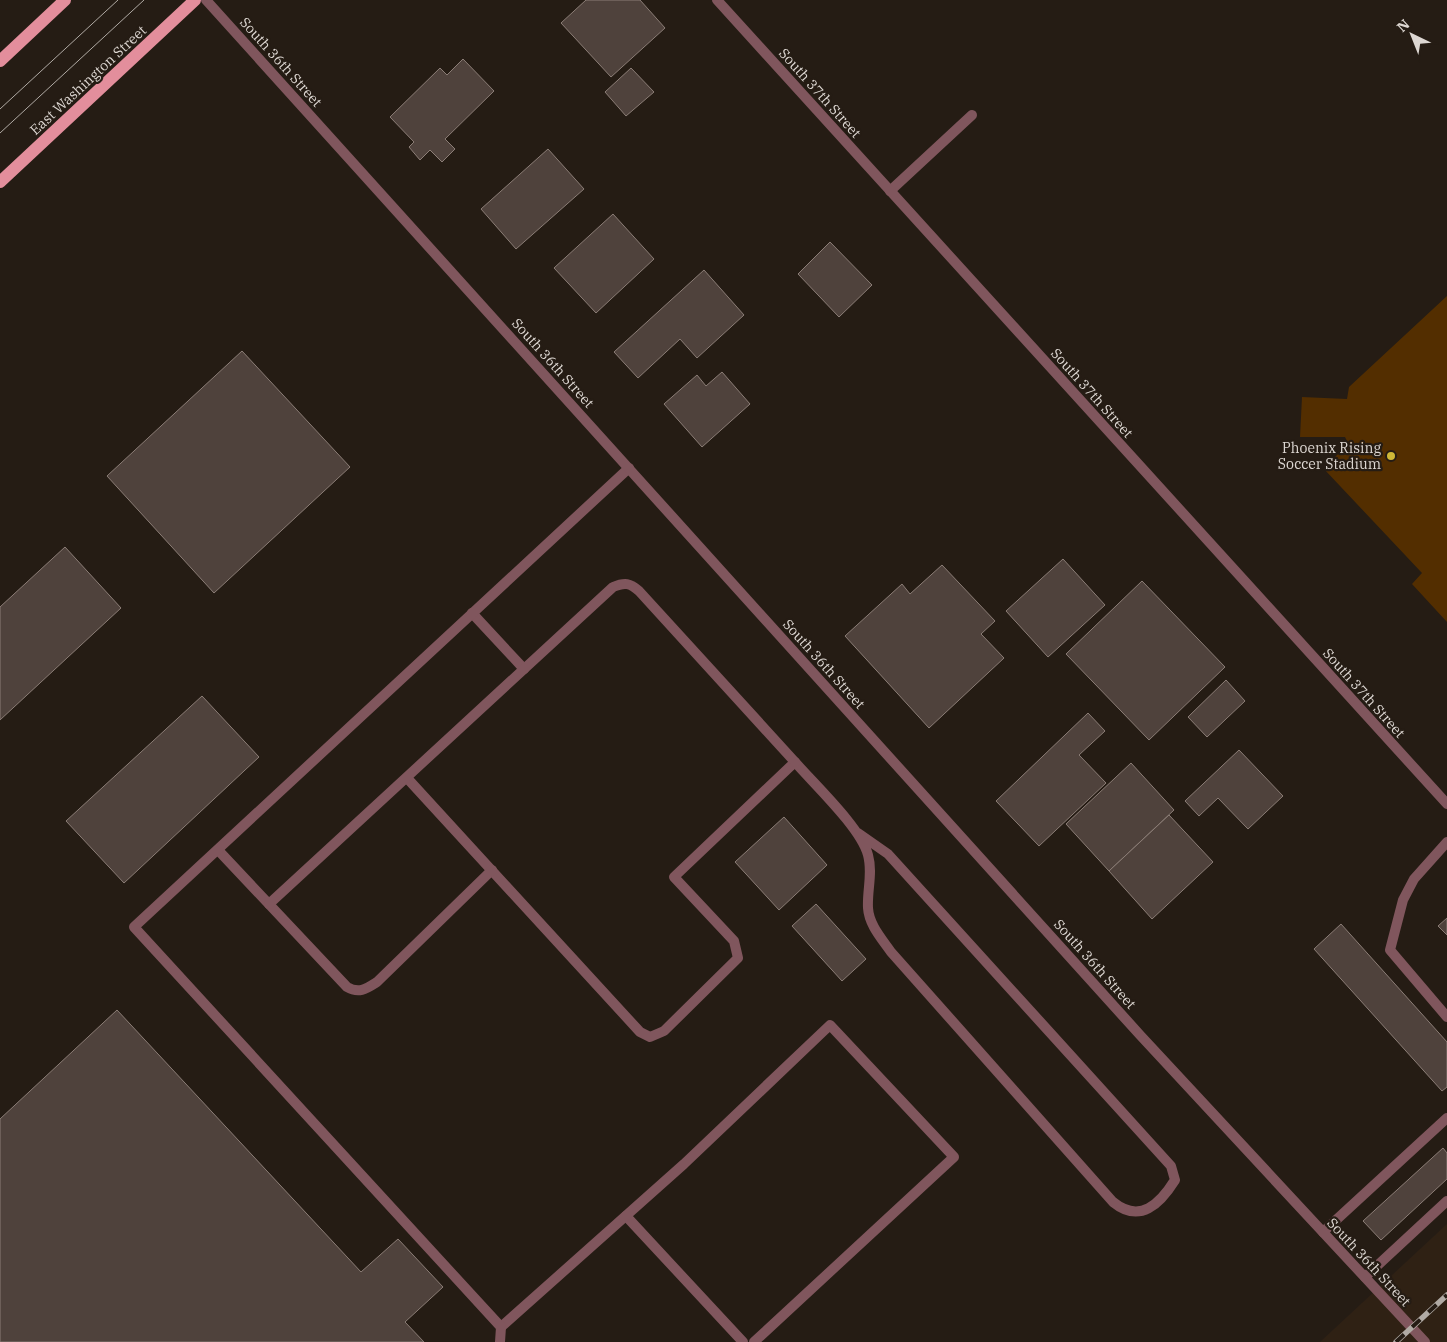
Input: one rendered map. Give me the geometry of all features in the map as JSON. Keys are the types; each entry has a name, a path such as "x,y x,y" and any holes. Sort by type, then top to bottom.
{"main road":[{"path":"0,61 65,0"},
{"name":"East Washington Street","path":"0,182 195,0"}],"street":[{"name":"South 36th Street","path":"206,0 1140,1035 1425,1342"},
{"name":"South 37th Street","path":"717,0 1447,804"},
{"path":"890,191 972,115"},
{"path":"501,1326 134,927 628,468"},
{"path":"269,904 614,587 625,583 633,586 795,762 858,834 868,853 871,872 868,910 874,926 891,952 1114,1202 1120,1208 1135,1213 1146,1210 1176,1180 1171,1166 888,854 858,834"},
{"path":"472,613 524,670"},
{"path":"407,778 640,1032 650,1036 664,1031 729,969 738,958 734,942 674,877 795,762"},
{"path":"1447,842 1414,879 1403,900 1390,950 1447,1017"},
{"path":"218,850 347,987 354,991 361,991 369,987 492,870"},
{"path":"500,1342 501,1326 684,1164 830,1025 954,1156 754,1342"},
{"path":"1323,1232 1447,1118"},
{"path":"1365,1277 1447,1201"},
{"path":"626,1216 743,1342"}],"shaded area":[{"name":"Phoenix Rising Soccer Stadium","path":"1447,296 1447,622 1412,584 1422,573 1324,469 1348,443 1345,437 1300,437 1302,397 1347,399 1349,387"},
{"path":"1447,1224 1447,1342 1320,1342"}],"building":[{"path":"586,0 640,0 665,28 611,77 561,23"},
{"path":"463,59 494,91 445,139 455,149 442,162 430,150 420,160 409,147 414,142 390,117 440,68 447,75"},
{"path":"631,68 654,92 626,116 605,92"},
{"path":"548,149 584,189 516,249 481,209"},
{"path":"613,214 654,259 596,313 554,268"},
{"path":"830,242 872,285 839,317 798,274"},
{"path":"704,270 744,315 697,358 680,339 638,378 614,352"},
{"path":"242,351 350,467 214,593 107,476"},
{"path":"722,372 750,404 702,447 664,404 697,375 706,386"},
{"path":"65,547 121,608 0,720 0,607"},
{"path":"1063,559 1105,605 1048,657 1006,611"},
{"path":"942,565 995,621 981,634 1004,658 929,728 845,636 902,584 910,594"},
{"path":"1142,581 1225,667 1149,740 1066,654"},
{"path":"1226,680 1245,701 1207,737 1188,717"},
{"path":"202,696 259,757 124,883 66,821"},
{"path":"1088,713 1105,731 1079,755 1106,783 1039,846 996,801"},
{"path":"1239,750 1283,796 1248,829 1218,798 1199,816 1185,801"},
{"path":"1131,763 1174,810 1109,871 1066,824"},
{"path":"1169,815 1213,862 1152,919 1109,871"},
{"path":"784,817 827,865 779,910 735,862"},
{"path":"816,904 866,959 842,981 792,926"},
{"path":"1447,918 1447,935 1438,926"},
{"path":"1341,924 1447,1042 1447,1087 1442,1091 1314,949"},
{"path":"117,1010 361,1272 398,1239 443,1287 405,1322 424,1342 0,1342 0,1119"},
{"path":"1443,1148 1447,1153 1447,1179 1381,1240 1363,1221"}],"tram line":[{"path":"0,109 118,0"},
{"path":"0,133 144,0"}],"railway":[{"path":"1396,1342 1447,1295"}],"place":[{"name":"Phoenix Rising Soccer Stadium","path":"1391,456"}]}
